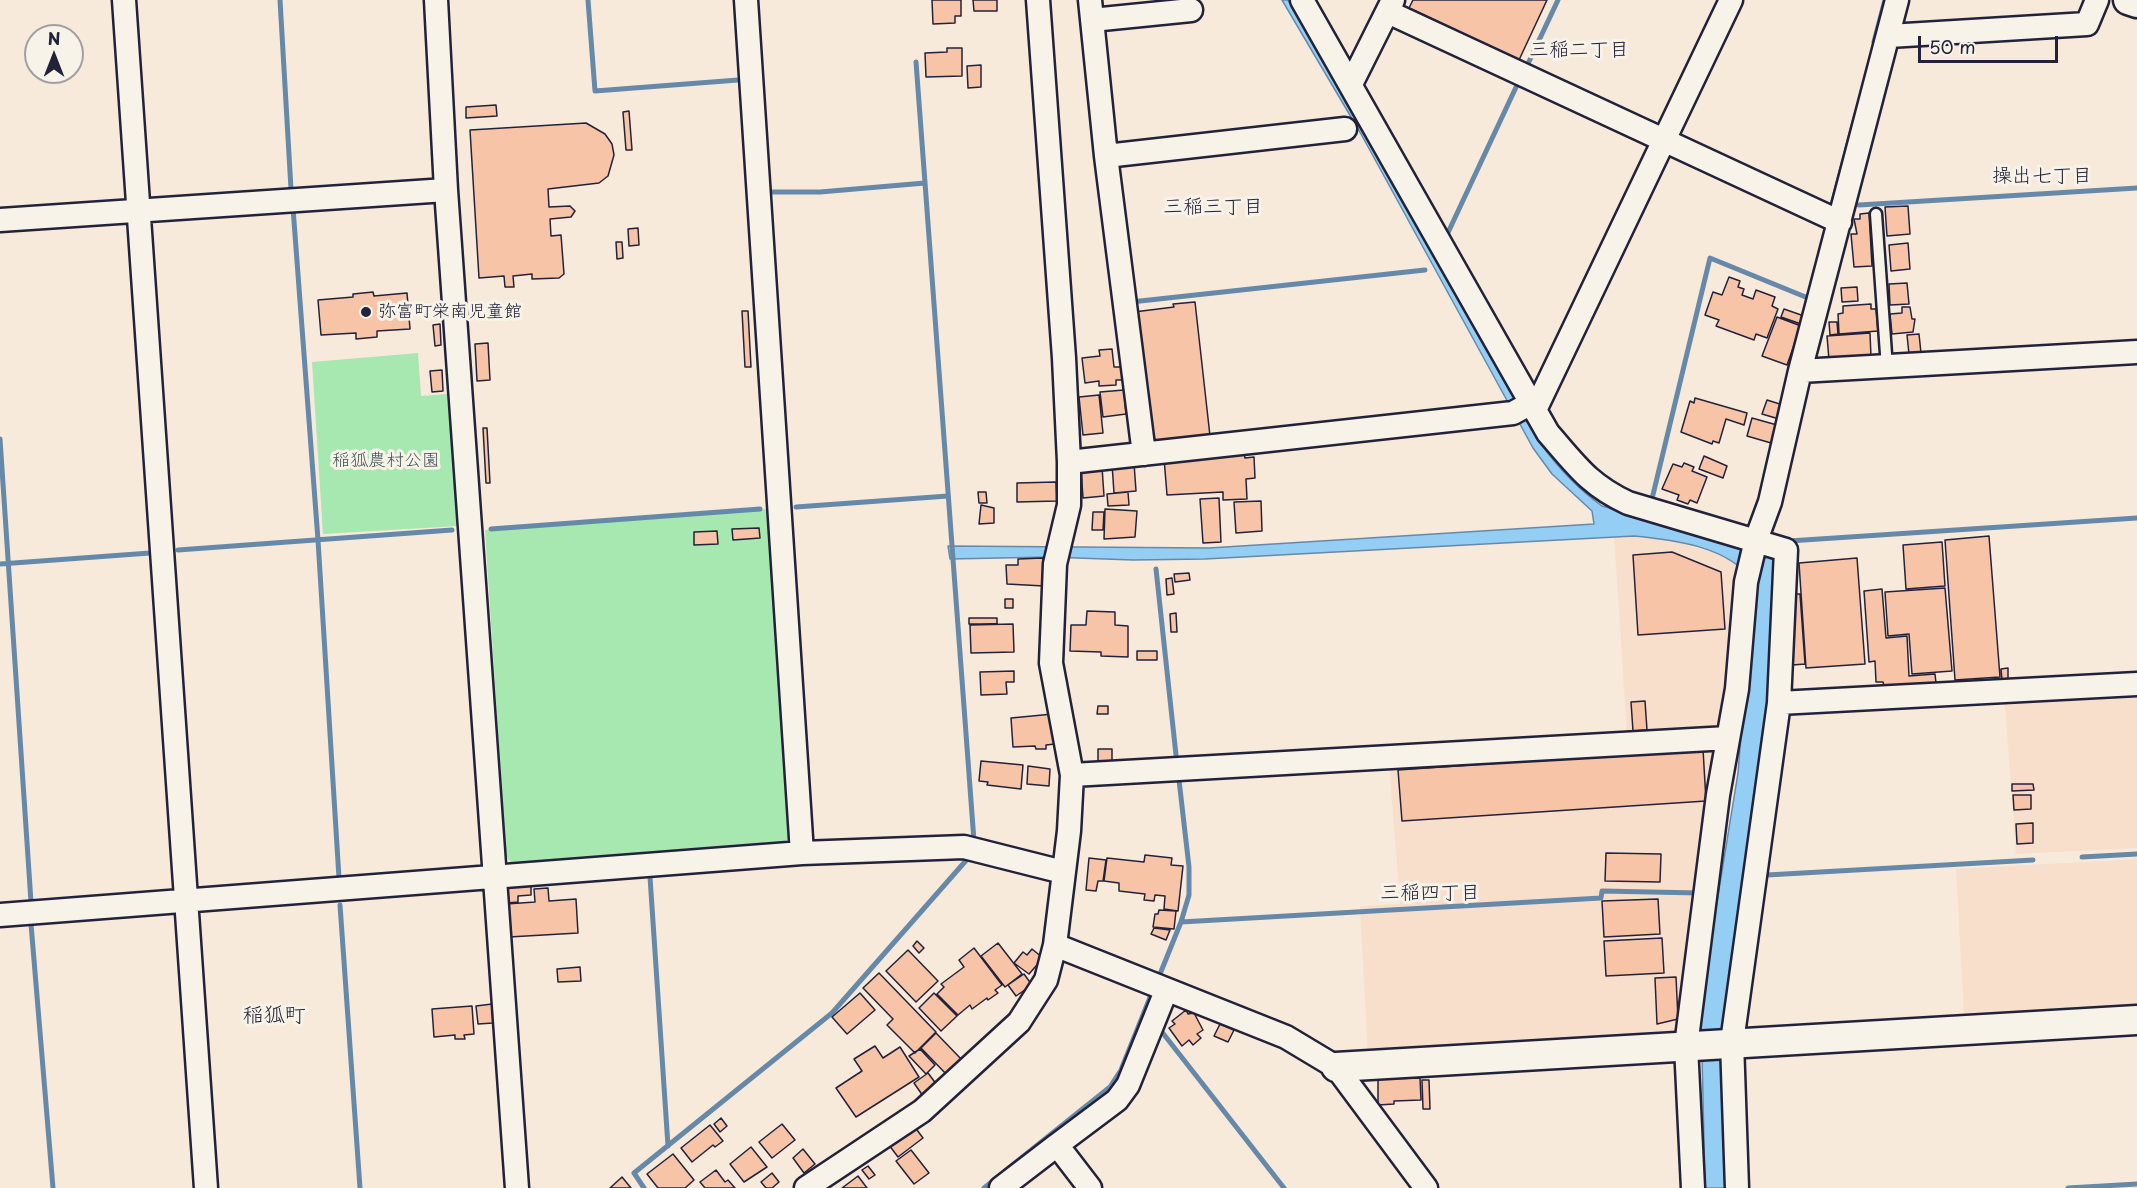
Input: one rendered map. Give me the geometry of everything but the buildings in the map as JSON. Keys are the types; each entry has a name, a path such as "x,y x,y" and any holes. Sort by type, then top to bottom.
{"street":[{"path":"124,0 206,1188"},
{"path":"436,0 446,190 517,1188"},
{"path":"746,0 802,853"},
{"path":"806,1188 922,1111 1019,1022 1046,980 1055,945 1072,776 1051,663 1058,554 1069,505 1069,462 1064,358 1038,0"},
{"path":"1302,0 1548,433 1590,481 1604,492 1628,502 1786,550 1779,703 1730,1042 1737,1188"},
{"path":"1069,462 1513,413 1534,405 1731,0"},
{"path":"1693,1188 1691,1045 1728,738 1737,689 1746,582 1756,540 1770,502 1800,371 1897,0"},
{"path":"1889,36 2087,24 2097,0"},
{"path":"2128,0 2137,3"},
{"path":"1351,84 1390,6 1663,142 1840,222"},
{"path":"1144,454 1106,156 1091,10 1191,10"},
{"path":"1106,156 1346,129"},
{"path":"0,220 446,190"},
{"path":"1800,371 1887,368 2137,352"},
{"path":"1779,703 2137,684"},
{"path":"1072,776 1728,738"},
{"path":"0,915 802,853 964,847 1063,872"},
{"path":"1055,945 1286,1037 1336,1067 1426,1188"},
{"path":"1001,1188 1117,1100 1128,1085 1166,991"},
{"path":"1336,1067 1730,1042 2137,1020"},
{"path":"1057,1145 1090,1188"}],"lane":[{"path":"1876,214 1887,368"}],"shaded area":[{"path":"1614,536 1666,539 1717,554 1743,567 1722,729 1627,734"},
{"path":"2137,697 2137,848 2016,854 2005,705"},
{"path":"1710,747 1721,751 1675,1033 1368,1057 1360,906 1400,904 1389,762"},
{"path":"2137,859 2137,1005 1964,1015 1956,869"}],"green space":[{"name":"稲狐農村公園","path":"418,353 421,396 447,394 458,526 323,534 312,362"},
{"path":"768,509 789,841 785,847 513,865 506,856 485,530"}],"water":[{"path":"1282,0 1288,0 1435,253 1541,444 1562,470 1602,506 1779,554 1771,686 1721,1032 1728,1188 1705,1188 1702,1054 1696,1031 1738,773 1753,581 1742,569 1715,552 1699,547 1634,536 1205,559 1133,560 1049,557 950,559 948,546 1209,548 1594,524 1592,511 1552,474 1533,448 1361,134"}],"waterway":[{"path":"280,0 291,189"},
{"path":"588,0 595,91 738,80"},
{"path":"1526,68 1558,0"},
{"path":"1874,42 1885,0"},
{"path":"916,62 974,841"},
{"path":"1445,239 1518,83"},
{"path":"1831,209 1855,118"},
{"path":"771,192 820,192 925,183"},
{"path":"1859,205 2137,188"},
{"path":"293,208 318,540 339,878"},
{"path":"1651,503 1710,258 1808,298 1809,294"},
{"path":"1131,302 1425,270"},
{"path":"0,439 31,902"},
{"path":"796,507 948,496"},
{"path":"491,529 760,509"},
{"path":"1789,541 2137,518"},
{"path":"178,550 452,530"},
{"path":"0,564 150,553"},
{"path":"1156,569 1176,755"},
{"path":"1158,979 1181,922 1189,895 1189,867 1179,780"},
{"path":"2082,857 2137,854"},
{"path":"644,1188 634,1173 832,1013 970,856"},
{"path":"1767,875 2033,860"},
{"path":"650,877 668,1146"},
{"path":"1181,922 1601,898 1602,891 1699,893"},
{"path":"340,905 360,1188"},
{"path":"31,924 53,1188"},
{"path":"1005,1171 1110,1087 1121,1070 1151,995"},
{"path":"1162,1032 1284,1188"},
{"path":"984,1188 998,1177"},
{"path":"2068,1188 2137,1184"}],"place":[{"name":"弥富町栄南児童館","path":"366,312"}],"district":[{"name":"三稲二丁目","path":"1579,50"},
{"name":"操出七丁目","path":"2042,176"},
{"name":"三稲三丁目","path":"1213,207"},
{"name":"三稲四丁目","path":"1430,893"},
{"name":"稲狐町","path":"274,1016"}]}
